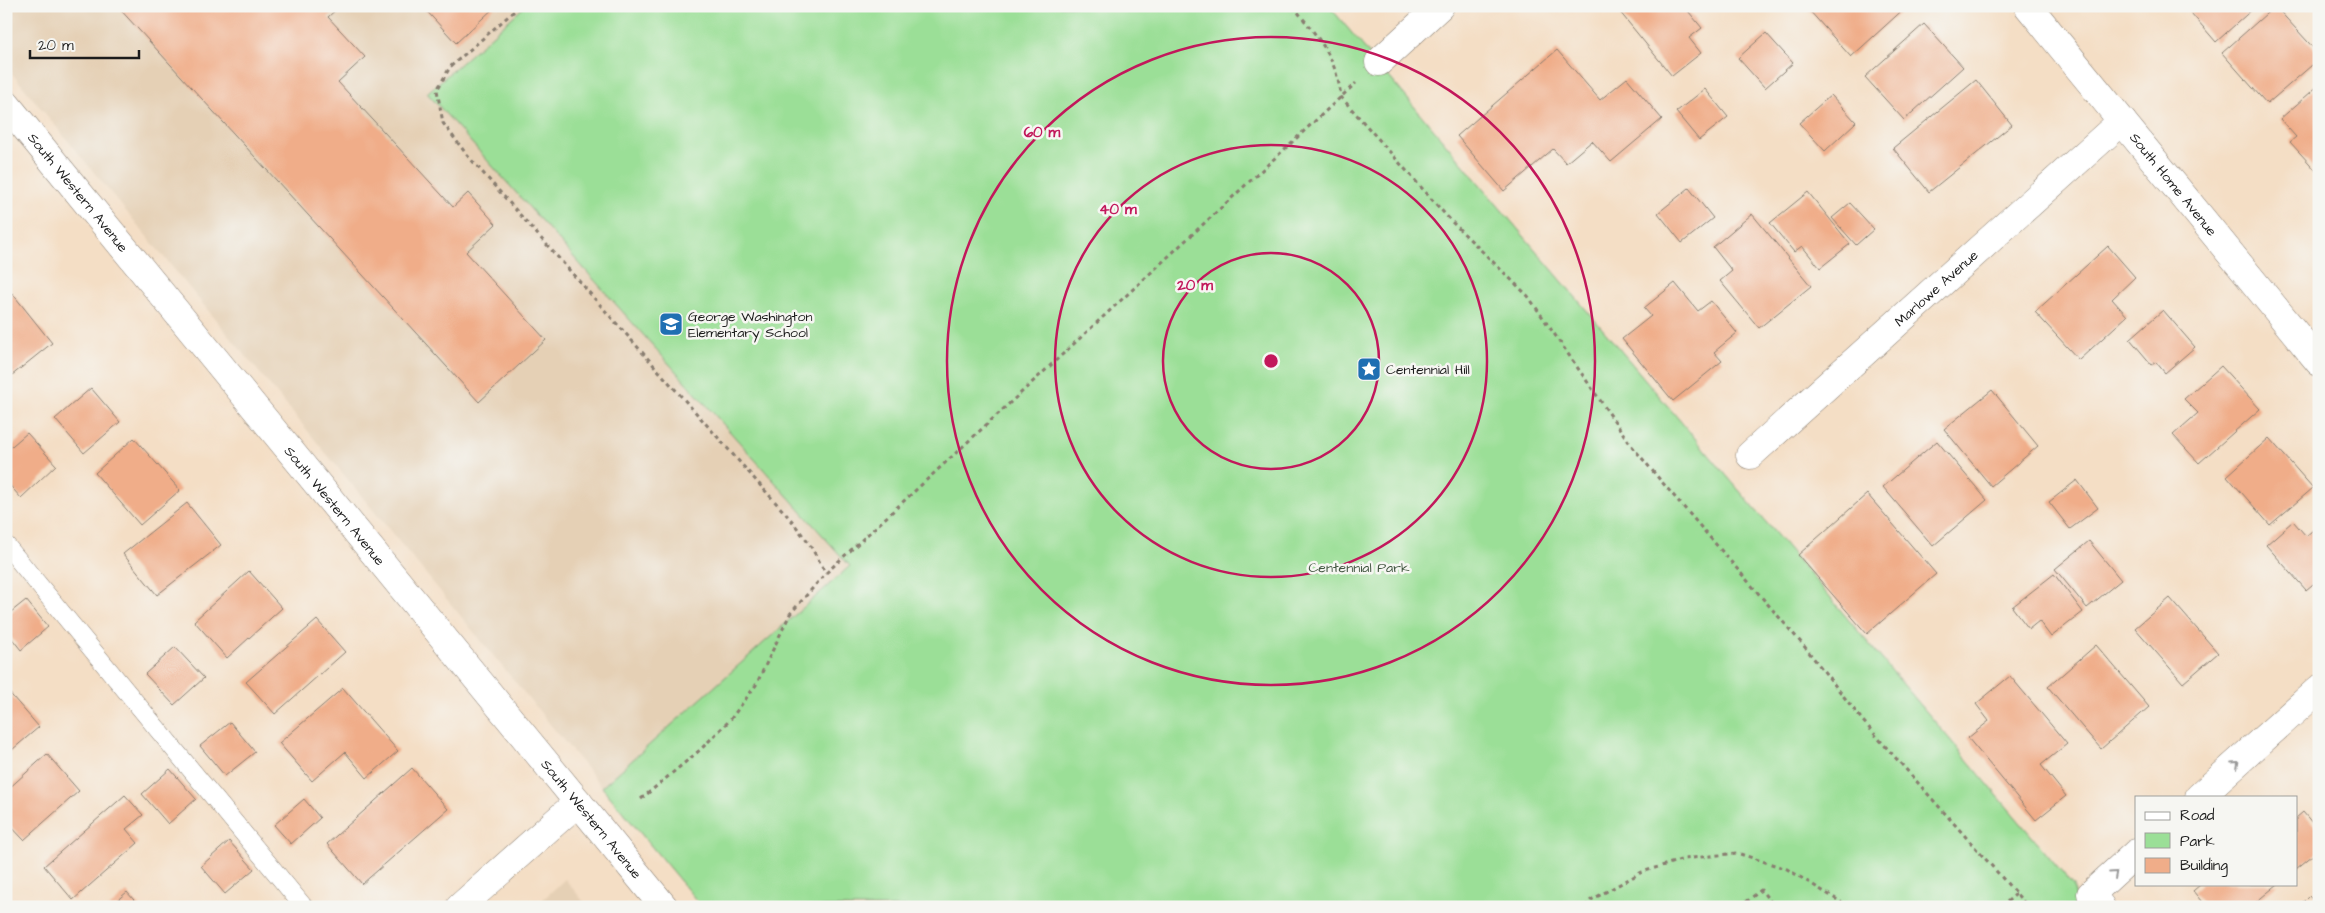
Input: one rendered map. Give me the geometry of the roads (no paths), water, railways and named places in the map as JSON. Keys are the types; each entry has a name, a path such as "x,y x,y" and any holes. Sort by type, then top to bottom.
{"street":[{"path":"1378,62 1440,6"},
{"name":"South Home Avenue","path":"2028,6 2319,362"},
{"name":"South Western Avenue","path":"6,104 664,907"},
{"name":"Marlowe Avenue","path":"1750,455 2122,122"},
{"path":"2200,796 2319,689"},
{"path":"460,907 578,802"},
{"path":"2096,900 2135,855"}],"lane":[{"path":"6,545 304,907"}],"place":[{"name":"George Washington Elementary School","path":"671,324"},
{"name":"Centennial Hill","path":"1369,369"}],"park label":[{"name":"Centennial Park","path":"1359,567"}]}
